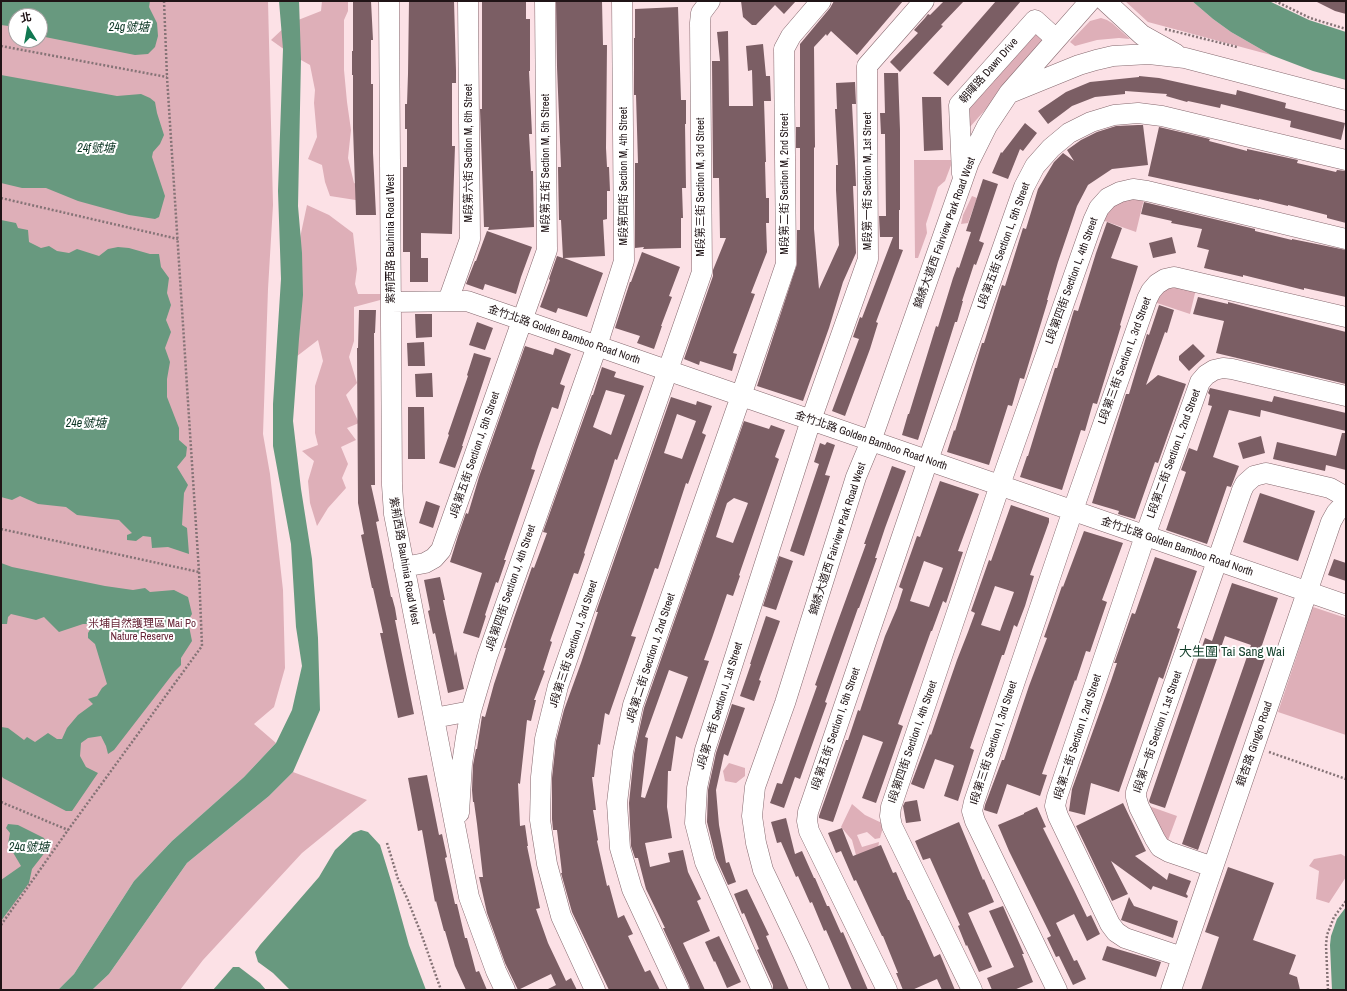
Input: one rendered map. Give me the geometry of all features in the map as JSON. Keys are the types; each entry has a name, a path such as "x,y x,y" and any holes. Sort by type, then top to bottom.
{"street":[{"name":"紫荊西路 Bauhinia Road West","path":"389,1 392,499 396,528 469,897 496,971 505,990"},
{"name":"M段第六街 Section M, 6th Street","path":"448,301 470,239 468,1"},
{"name":"M段第五街 Section M, 5th Street","path":"522,320 547,250 545,1"},
{"name":"M段第四街 Section M, 4th Street","path":"597,346 624,261 622,1"},
{"name":"M段第三街 Section M, 3rd Street","path":"667,370 702,272 700,23 701,13 710,1"},
{"name":"M段第二街 Section M, 2nd Street","path":"741,396 786,264 784,49 791,36 821,1"},
{"name":"M段第一街 Section M, 1st Street","path":"811,420 868,259 866,66 924,1"},
{"name":"錦綉大道西 Fairview Park Road West","path":"818,990 802,952 763,870 756,843 752,816 755,787 785,703 856,477 871,441 970,162 984,132 1009,93 1090,1"},
{"path":"1105,1 1142,35 1185,58"},
{"name":"朝暉路 Dawn Drive","path":"963,180 959,106 1035,20 1056,39"},
{"path":"1009,93 1079,65 1113,56 1149,54 1185,58 1346,100"},
{"name":"L段第五街 Section L, 5th Street","path":"928,460 1024,187 1035,166 1040,160 1051,148 1070,133 1091,122 1114,115 1138,114 1162,116 1346,160"},
{"name":"L段第四街 Section L, 4th Street","path":"1000,485 1093,221 1099,208 1108,198 1120,192 1133,189 1147,191 1346,239"},
{"name":"L段第三街 Section L, 3rd Street","path":"1072,510 1147,299 1157,284 1165,279 1174,277 1346,317"},
{"name":"金竹北路 Golden Bamboo Road North","path":"391,302 467,301 1346,605"},
{"name":"J段第五街 Section J, 5th Street","path":"404,567 425,563 434,558 441,550 522,320"},
{"name":"J段第四街 Section J, 4th Street","path":"457,838 462,764 471,711 487,657 597,346"},
{"name":"L段第二街 Section L, 2nd Street","path":"1145,536 1196,390 1206,375 1218,369 1232,369 1346,396"},
{"name":"J段第三街 Section J, 3rd Street","path":"595,990 561,916 547,864 540,820 541,777 545,740 558,686 667,370"},
{"name":"J段第二街 Section J, 2nd Street","path":"679,990 632,889 620,848 618,803 622,760 633,705 741,396"},
{"name":"J段第一街 Section J, 1st Street","path":"762,990 705,862 695,823 697,788 705,750 811,420"},
{"name":"I段第五街 Section I, 5th Street","path":"887,990 809,831 807,822 808,812 928,460"},
{"name":"I段第一街 Section I, 1st Street","path":"1213,867 1169,852 1160,847 1139,807 1136,797 1242,490 1245,484 1254,476 1266,473 1330,488 1346,497"},
{"name":"I段第四街 Section I, 4th Street","path":"972,990 892,826 890,816 891,807 1000,485"},
{"name":"銀杏路 Gingko Road","path":"1171,990 1331,522 1336,513 1346,502"},
{"name":"I段第三街 Section I, 3rd Street","path":"1057,990 972,812 974,802 1072,510"},
{"name":"I段第二街 Section I, 2nd Street","path":"1145,536 1055,806 1058,816 1110,924 1116,932 1125,938 1182,957"},
{"path":"434,718 471,711"}],"path":[{"path":"1,926 68,830 202,646 199,572 167,77 164,1"},
{"path":"1275,1 1310,18 1346,29"},
{"path":"1162,28 1237,47"},
{"path":"1,46 167,77"},
{"path":"1,198 178,238"},
{"path":"1,529 199,572"},
{"path":"1254,747 1346,779"},
{"path":"1,802 68,830"},
{"path":"387,843 398,879 422,936 441,990"},
{"path":"1328,990 1326,945 1328,935 1334,917 1346,901"}],"green space":[{"name":"米埔自然護理區 Mai Po Nature Reserve","path":"1,1 268,1 273,205 268,289 263,434 270,474 283,590 285,668 274,707 254,724 276,743 244,777 172,841 134,881 74,974 58,990 1,990"},
{"path":"322,1 348,1 348,11 344,20 344,70 351,130 348,158 354,183 372,191 362,201 330,196 325,182 322,165 308,159 317,137 314,103 315,90 310,65 292,55 271,40 288,24 321,11"},
{"path":"1125,1 1192,1 1231,32 1271,55 1148,22"},
{"path":"1101,18 1112,23 1130,39 1119,38 1097,40 1075,46 1070,42 1090,21"},
{"path":"1034,34 1038,34 1044,39 1042,46 969,128 968,106"},
{"path":"914,160 953,160 945,181 938,187 926,224 927,233 918,258 915,258"},
{"path":"972,196 977,198 968,223 961,224 963,215"},
{"path":"1123,199 1144,199 1136,232 1102,220 1107,211"},
{"path":"307,205 329,215 353,233 357,269 355,284 358,294 383,294 384,299 354,307 354,341 349,357 357,383 346,395 359,423 347,428 356,440 341,447 348,464 342,478 346,488 328,508 317,526 310,503 308,481 314,461 302,451 318,445 315,433 315,386 323,361 318,340 292,360 297,252"},
{"path":"1168,286 1196,289 1190,314 1154,302"},
{"path":"1313,607 1346,618 1346,735 1278,712"},
{"path":"729,763 745,768 745,776 736,783 725,781 723,771"},
{"path":"293,772 367,800 302,853 203,960 180,990 92,990 109,974 187,863 269,796"},
{"path":"852,804 865,815 884,824 880,838 875,839 867,832 857,835 862,847 879,842 878,849 856,855 852,840 841,827"},
{"path":"1146,805 1177,816 1167,843"},
{"path":"1341,854 1346,857 1346,877 1329,903 1316,899 1319,871 1309,866 1314,859"}],"water":[{"name":"24g號塘","path":"1,1 150,1 149,7 157,23 158,36 155,47 148,54 135,55 48,38 48,8 8,8 8,26 1,25"},
{"path":"279,1 299,1 301,59 298,206 302,253 303,295 293,421 301,489 312,559 318,638 320,710 293,772 269,796 187,863 109,974 92,990 58,990 74,974 134,881 172,841 244,777 276,743 292,710 302,666 296,627 291,544 273,446 273,404 281,279 278,191 283,49"},
{"path":"1192,1 1269,1 1309,20 1346,32 1346,80 1313,71 1271,55 1231,32"},
{"name":"24f號塘","path":"1,75 117,96 141,94 155,102 164,135 160,144 153,152 152,157 165,196 159,217 155,219 129,215 78,201 46,188 22,188 1,183"},
{"name":"24e號塘","path":"1,220 16,223 18,228 28,230 29,242 41,248 49,246 57,251 69,253 77,249 99,256 108,249 118,247 129,248 150,254 159,254 161,267 169,278 167,293 171,305 166,320 171,332 165,348 170,362 167,379 167,397 179,428 179,440 187,447 186,456 177,467 188,485 184,493 182,525 187,528 189,554 168,547 152,548 151,537 143,536 136,541 127,540 127,535 132,533 119,520 77,515 66,507 38,504 20,496 12,500 1,497"},
{"path":"1,563 12,567 105,586 133,590 145,588 150,592 174,590 188,597 192,614 188,621 192,641 181,658 181,665 114,750 108,754 101,736 88,738 81,743 80,756 86,767 98,773 72,811 66,811 3,778 1,775 1,727 8,728 24,740 27,737 35,742 48,733 57,739 62,739 67,728 78,715 93,704 88,699 97,696 102,688 107,684 95,644 88,638 88,633 91,628 88,624 83,624 59,632 44,617 36,620 11,614 8,617 7,624 1,624"},
{"name":"24a號塘","path":"8,824 18,825 44,838 47,845 46,851 32,869 29,883 1,921 1,880 21,866 8,844 10,833 6,828"},
{"path":"361,830 368,832 380,845 409,945 426,990 290,990 273,973 258,962 255,952 319,877 335,850 353,833"},
{"path":"1346,907 1346,990 1332,990 1331,936 1337,919"},
{"path":"233,967 239,967 260,983 266,990 213,990"}],"building":[{"path":"353,1 371,1 373,40 371,40 371,84 373,84 373,153 376,215 356,215 352,75"},
{"path":"409,1 454,1 456,83 452,83 452,146 455,146 452,234 421,233 421,258 428,258 428,282 410,282 410,252 403,252 403,167 407,167 407,129 405,129 405,104 407,104"},
{"path":"482,1 526,1 526,19 530,19 529,71 532,134 529,134 531,171 533,171 534,227 488,230 489,227 484,227 480,109 482,109"},
{"path":"556,1 602,1 603,45 607,45 606,148 607,167 609,167 610,191 607,191 607,219 603,220 605,256 564,258 603,273 587,317 558,308 556,313 540,307 557,256 563,258 561,220 559,220 558,167 561,167"},
{"path":"741,1 796,1 784,14 775,5 756,25 752,25 743,17"},
{"path":"834,1 903,1 857,55 831,31 827,36 826,34 814,47 814,229 819,289 839,245 836,190 836,165 838,165 835,109 837,109 836,83 855,82 856,104 852,104 856,186 853,186 856,253 843,282 829,328 803,401 757,386 797,264 797,230 800,230 800,148 796,148 796,127 800,127 800,44 830,8"},
{"path":"944,1 964,1 900,72 890,62 918,33 914,30 928,14 930,15"},
{"path":"996,1 1021,1 948,86 933,73"},
{"path":"1315,1 1346,1 1346,14 1335,11"},
{"path":"678,7 681,100 686,100 686,188 682,188 683,218 681,218 681,248 635,248 635,163 638,163 636,95 634,95 635,9"},
{"path":"728,31 729,106 753,106 752,70 748,71 746,46 763,44 766,76 770,76 771,101 764,101 766,198 769,198 769,223 766,223 767,252 751,293 755,294 733,353 737,354 732,371 700,361 699,365 684,359 713,276 713,270 726,238 720,238 719,178 713,178 712,61 720,61 717,32"},
{"path":"884,73 898,73 900,130 899,249 903,250 876,322 878,323 870,349 845,416 832,411 859,339 853,337 860,317 862,318 893,237 880,237 879,216 886,216 885,134 881,134 880,113 885,113"},
{"path":"1139,76 1159,78 1236,95 1237,90 1286,103 1285,108 1345,123 1341,140 1290,127 1291,121 1221,104 1220,108 1187,102 1166,96 1167,94 1125,91 1125,94 1095,97 1072,106 1048,124 1038,111 1066,92 1090,82"},
{"path":"922,97 941,97 943,150 924,151"},
{"path":"1025,123 1037,133 1023,151 1020,149 1008,179 992,173 1001,152 1002,153"},
{"path":"1143,125 1148,165 1112,169 1088,185 1077,206 1058,262 1024,379 1020,378 1012,406 1008,405 989,465 947,452 1002,285 1005,286 1023,228 1026,229 1038,189 1045,177 1054,162 1063,153 1074,161 1067,150 1081,140 1097,132 1116,126"},
{"path":"1159,127 1210,139 1209,141 1247,151 1247,149 1298,160 1297,163 1336,172 1337,170 1346,171 1346,223 1327,218 1327,215 1288,205 1148,176"},
{"path":"983,179 998,184 979,241 984,243 976,265 974,264 957,322 955,322 918,440 902,435 936,326 938,327 953,278 957,267 959,268 971,232 966,231"},
{"path":"1144,202 1255,229 1255,231 1292,240 1346,250 1346,297 1304,288 1304,290 1243,275 1243,277 1204,268 1209,250 1197,247 1202,229 1171,223 1172,221 1141,214"},
{"path":"1107,222 1122,228 1111,258 1138,266 1097,404 1093,403 1085,431 1081,430 1062,490 1020,477 1055,368 1057,368 1074,310 1078,311"},
{"path":"487,231 532,247 516,294 485,284 483,290 466,284"},
{"path":"1172,237 1176,253 1153,258 1149,243"},
{"path":"642,252 680,267 669,296 672,297 654,349 637,343 640,336 615,328 630,282"},
{"path":"1198,297 1228,304 1228,302 1346,332 1346,384 1216,353 1224,321 1193,314"},
{"path":"1159,305 1174,310 1167,333 1165,332 1146,385 1158,375 1186,384 1158,463 1155,462 1135,519 1118,514 1119,511 1092,503 1126,394 1129,394 1147,334 1149,335"},
{"path":"359,310 376,310 374,333 375,485 371,485 379,521 376,522 391,597 395,608 397,620 395,620 414,714 398,718 380,633 383,633 361,535 364,534 358,503 357,348"},
{"path":"415,314 432,314 432,337 416,338"},
{"path":"477,322 493,328 485,350 469,345"},
{"path":"424,342 425,366 408,366 407,343"},
{"path":"1193,344 1205,356 1189,371 1179,360 1179,356"},
{"path":"525,346 553,355 555,348 571,354 560,384 565,386 558,409 552,407 537,450 531,469 535,470 504,560 506,560 498,583 496,582 485,615 486,616 479,638 463,633 482,573 450,562 466,513 468,514 479,477"},
{"path":"474,353 491,358 455,468 439,463 468,376 467,375"},
{"path":"602,367 616,372 614,377 644,386 617,460 615,459 578,574 574,573 550,641 552,642 543,670 545,671 534,700 536,700 531,721 527,720 520,784 518,783 520,826 525,825 527,846 540,908 536,909 548,943 566,981 571,978 577,990 546,990 556,985 551,974 518,990 505,963 487,913 479,877 483,877 473,802 473,765 482,716 485,717 506,648 504,648 532,567 534,568 547,533 543,532","holes":["606,390 625,395 611,435 593,427"]},
{"path":"432,373 433,397 416,397 415,374"},
{"path":"1210,388 1272,402 1274,396 1346,413 1346,431 1261,410 1260,417 1229,410 1213,457 1239,466 1231,487 1227,486 1207,544 1166,530 1186,472 1181,470 1189,448 1197,451 1212,406 1208,405 1210,395 1208,393"},
{"path":"671,397 696,405 697,401 712,406 702,433 706,435 688,484 686,483 658,569 655,568 631,636 636,637 609,715 605,713 600,745 598,744 594,777 592,777 596,810 593,810 597,841 607,886 609,885 618,918 624,915 633,934 628,936 645,972 650,970 660,990 609,990 572,912 561,873 557,830 553,830 552,778 556,741 564,710 598,612 596,612","holes":["677,414 696,421 682,459 664,453"]},
{"path":"408,407 424,407 425,459 408,459"},
{"path":"744,421 769,429 771,425 785,430 775,457 779,459 733,596 727,594 704,660 709,661 682,739 676,736 671,771 668,771 667,807 672,838 645,843 650,867 670,862 668,853 683,850 688,872 701,899 697,901 710,931 683,943 705,990 690,990 663,928 665,928 646,889 638,858 635,858 631,846 629,803 634,754 644,708","holes":["734,498 748,503 733,543 716,537 727,503","669,670 688,677 645,798 641,797 648,738 645,737"]},
{"path":"1342,433 1346,433 1346,470 1326,465 1325,471 1273,459 1277,442 1336,456"},
{"path":"1261,436 1265,453 1243,459 1238,443"},
{"path":"827,442 835,445 825,475 830,476 804,556 790,551 819,464 814,462 820,443 825,445"},
{"path":"892,466 906,471 875,558 877,558 825,702 827,703 800,779 795,777 784,808 770,803 777,783 782,784"},
{"path":"940,481 979,494 958,551 963,552 946,603 943,601 931,631 898,724 903,726 876,803 862,798 883,742 863,735 833,822 819,818 846,740 848,740 858,710 860,711 885,636 897,608 903,589 899,587 917,536 920,537","holes":["924,561 943,568 929,607 910,601"]},
{"path":"1260,493 1315,511 1298,561 1243,542"},
{"path":"426,501 440,506 433,528 419,523"},
{"path":"1011,505 1049,518 1049,522 1030,575 1034,576 1025,606 1017,627 1014,625 1004,655 1002,655 970,748 974,750 958,801 944,796 954,766 953,765 935,759 924,789 911,784 930,734 931,735 975,613 971,611 989,560 991,561","holes":["995,586 1014,592 1000,631 981,625"]},
{"path":"1084,531 1123,543 1102,600 1107,602 1090,652 1086,651 1042,774 1047,775 1040,796 1007,784 997,814 984,810 1002,760 1004,760 1047,638 1044,637 1062,586 1063,587"},
{"path":"779,556 793,561 776,610 763,606"},
{"path":"1155,557 1197,571 1177,628 1180,629 1163,679 1159,677 1119,792 1091,783 1085,815 1069,811 1072,789 1117,663 1114,663 1132,613 1135,614"},
{"path":"1334,559 1346,563 1346,581 1328,575"},
{"path":"440,577 445,600 443,600 455,656 456,651 464,689 448,693 435,633 433,634 428,611 430,610 424,580"},
{"path":"1232,583 1278,598 1258,657 1265,659 1198,850 1182,844 1251,645 1225,636 1165,808 1150,803 1149,801 1205,638 1212,641"},
{"path":"766,616 780,621 759,680 761,681 754,701 740,696"},
{"path":"732,704 745,708 728,756 724,754 716,790 719,825 726,863 729,862 736,882 728,885 716,858 707,822 708,790 716,753"},
{"path":"427,775 439,835 442,834 447,857 445,858 455,904 457,904 465,938 467,938 476,972 479,971 487,990 466,990 455,966 436,901 435,902 422,830 418,831 408,778"},
{"path":"917,800 921,821 906,823 903,806 905,802"},
{"path":"1123,803 1146,851 1135,856 1167,880 1169,873 1191,881 1186,894 1188,896 1187,898 1153,886 1151,890 1111,861 1128,894 1112,901 1076,826"},
{"path":"1037,807 1046,827 1043,828 1087,917 1091,915 1100,934 1087,941 1074,914 1056,923 1074,961 1077,960 1086,979 1073,985 1059,956 1056,957 1047,938 1051,936 1009,851 998,825"},
{"path":"786,818 795,854 802,851 827,906 829,906 841,933 843,932 868,990 852,990 812,902 810,903 798,876 796,877 781,842 777,843 771,822"},
{"path":"959,822 983,880 984,879 994,902 968,913 992,967 979,972 967,945 966,946 958,926 960,925 930,858 923,860 915,841"},
{"path":"842,828 853,856 881,845 893,873 896,872 934,957 940,954 955,990 942,990 937,979 912,990 903,990 896,973 898,973 883,936 856,880 854,881 841,851 836,853 828,833"},
{"path":"1228,867 1274,883 1253,940 1296,955 1289,974 1297,977 1300,990 1201,990 1219,937 1205,932"},
{"path":"747,889 769,935 766,936 789,990 773,990 773,985 757,950 759,949 744,913 742,914 734,894"},
{"path":"1129,897 1134,906 1178,921 1173,938 1121,920"},
{"path":"1003,906 1024,954 1022,954 1033,982 1014,990 992,990 987,978 1014,967 989,911"},
{"path":"719,936 741,982 727,988 705,942"},
{"path":"1107,946 1161,962 1156,977 1102,960"}],"district":[{"name":"大生圍 Tai Sang Wai","path":"1232,653"}]}
